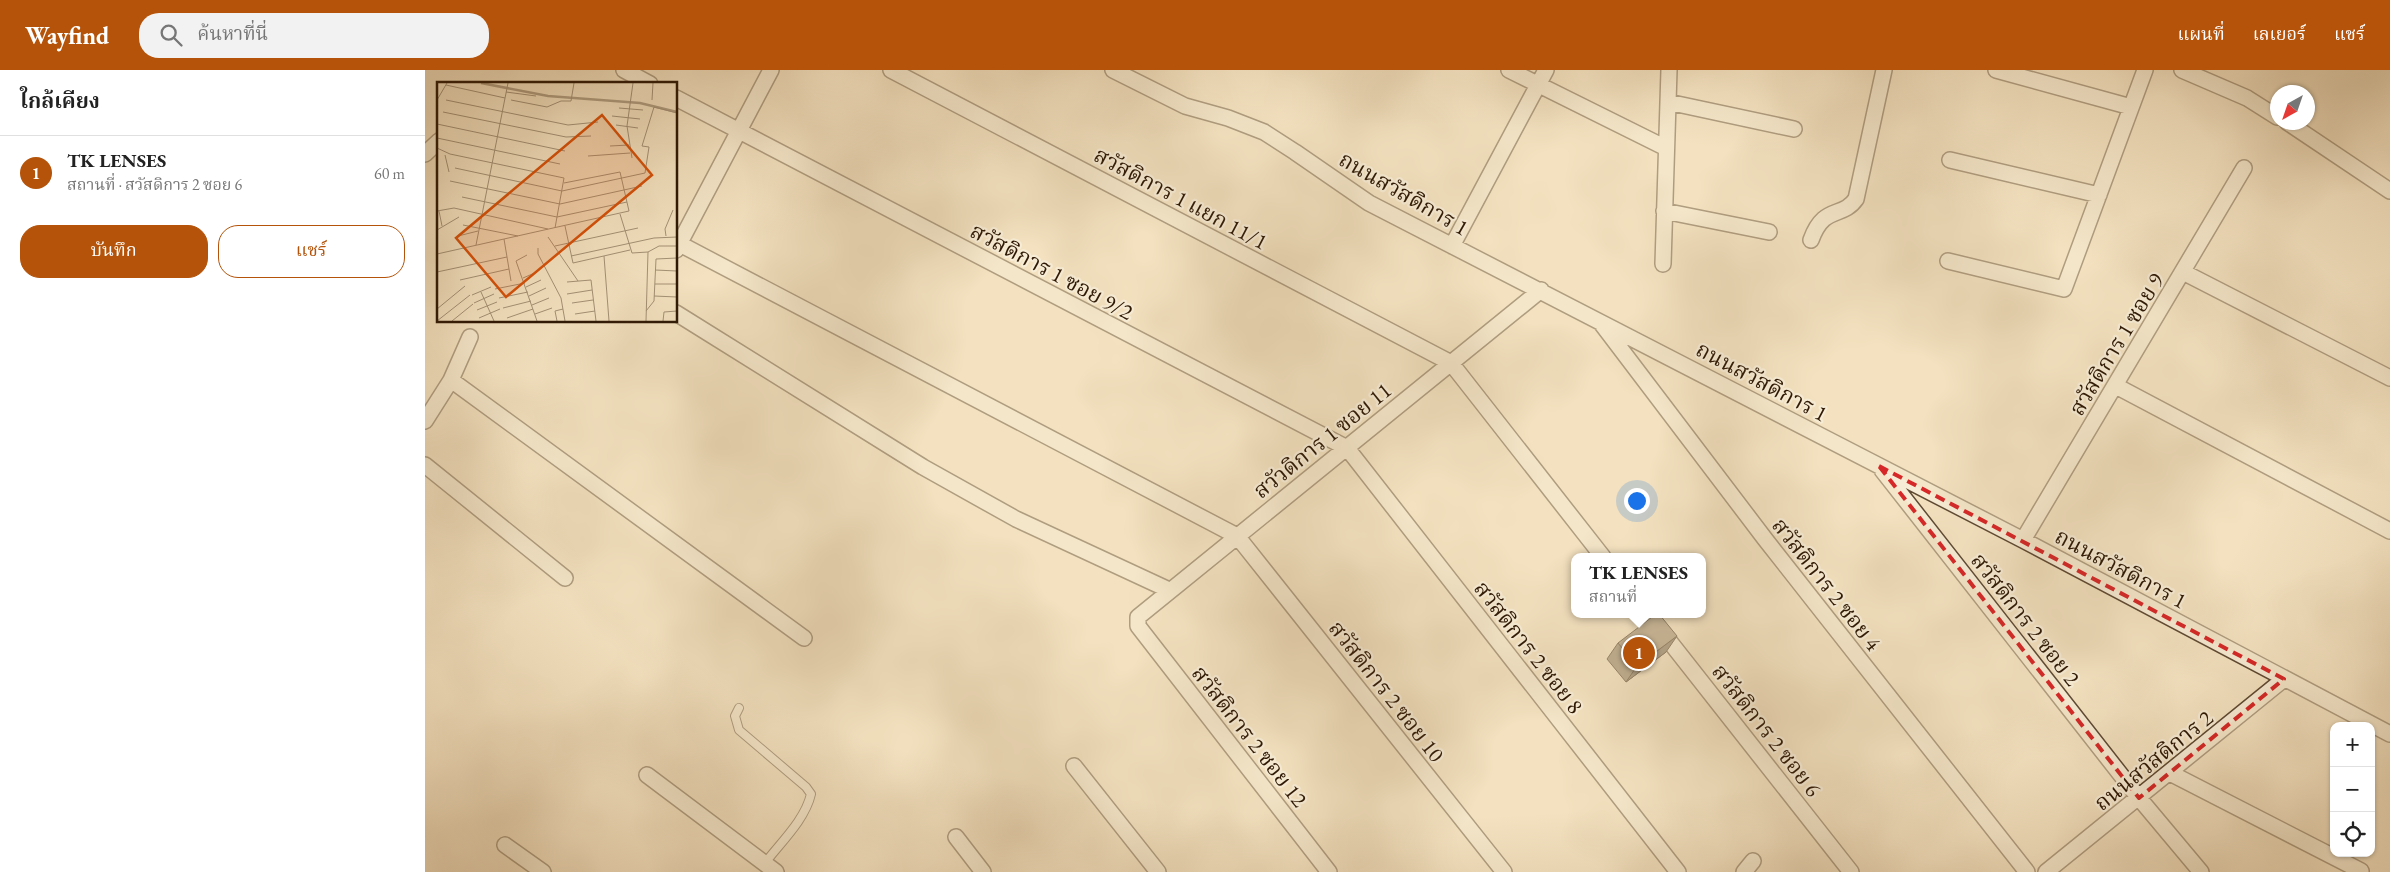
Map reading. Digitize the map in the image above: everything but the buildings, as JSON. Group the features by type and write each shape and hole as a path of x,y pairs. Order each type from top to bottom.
{"street":[{"path":"624,70 646,82"},
{"path":"771,70 677,245 1237,536"},
{"name":"สวัสดิการ 1 แยก 11/1","path":"891,70 1451,363"},
{"name":"ถนนสวัสดิการ 1","path":"1113,70 1185,106 1228,118 1264,132 1369,203 2023,540 2390,734"},
{"path":"1509,70 1666,148"},
{"path":"1452,246 1547,70"},
{"path":"1663,264 1669,70"},
{"path":"1811,240 1819,223 1835,211 1848,207 1856,199 1884,70"},
{"path":"1996,70 2131,107"},
{"path":"1948,261 2065,289 2145,70"},
{"path":"2182,70 2247,98 2270,113"},
{"name":"สวัสดิการ 1 ซอย 9/2","path":"677,99 1347,448"},
{"path":"1668,102 1794,129"},
{"path":"2299,130 2390,191"},
{"path":"425,154 437,143"},
{"path":"1950,160 2099,195"},
{"name":"สวัสดิการ 1 ซอย 9","path":"2023,540 2244,168"},
{"path":"1664,211 1769,232"},
{"path":"2183,272 2390,378"},
{"name":"สวัวดิการ 1 ซอย 11","path":"1138,626 1138,617 1143,610 1347,448 1541,290"},
{"path":"677,314 923,467 1016,519 1169,590"},
{"name":"สวัสดิการ 2 ซอย 4","path":"1598,320 1765,539 2027,872"},
{"path":"425,420 451,380 470,336"},
{"path":"1451,363 1600,553"},
{"path":"451,380 804,638"},
{"path":"2116,386 2390,531"},
{"name":"สวัสดิการ 2 ซอย 8","path":"1347,448 1678,872"},
{"path":"425,465 565,578"},
{"name":"สวัสดิการ 2 ซอย 2","path":"1879,466 2139,798 2201,872"},
{"name":"สวัสดิการ 2 ซอย 10","path":"1237,536 1504,872"},
{"name":"สวัสดิการ 2 ซอย 6","path":"1651,618 1851,872"},
{"name":"สวัสดิการ 2 ซอย 12","path":"1138,626 1329,872"},
{"name":"ถนนสวัสดิการ 2","path":"2047,872 2284,679"},
{"path":"1074,766 1158,872"},
{"path":"2170,773 2361,871"},
{"path":"647,775 771,868"},
{"path":"956,838 983,872"},
{"path":"505,845 543,872"}],"lane":[{"path":"739,708 735,716 739,730 806,787 811,794 809,804 771,868"}],"highlighted area":[{"path":"1879,466 2284,679 2139,798"}],"place":[{"name":"TK LENSES","path":"1639,653"}]}
